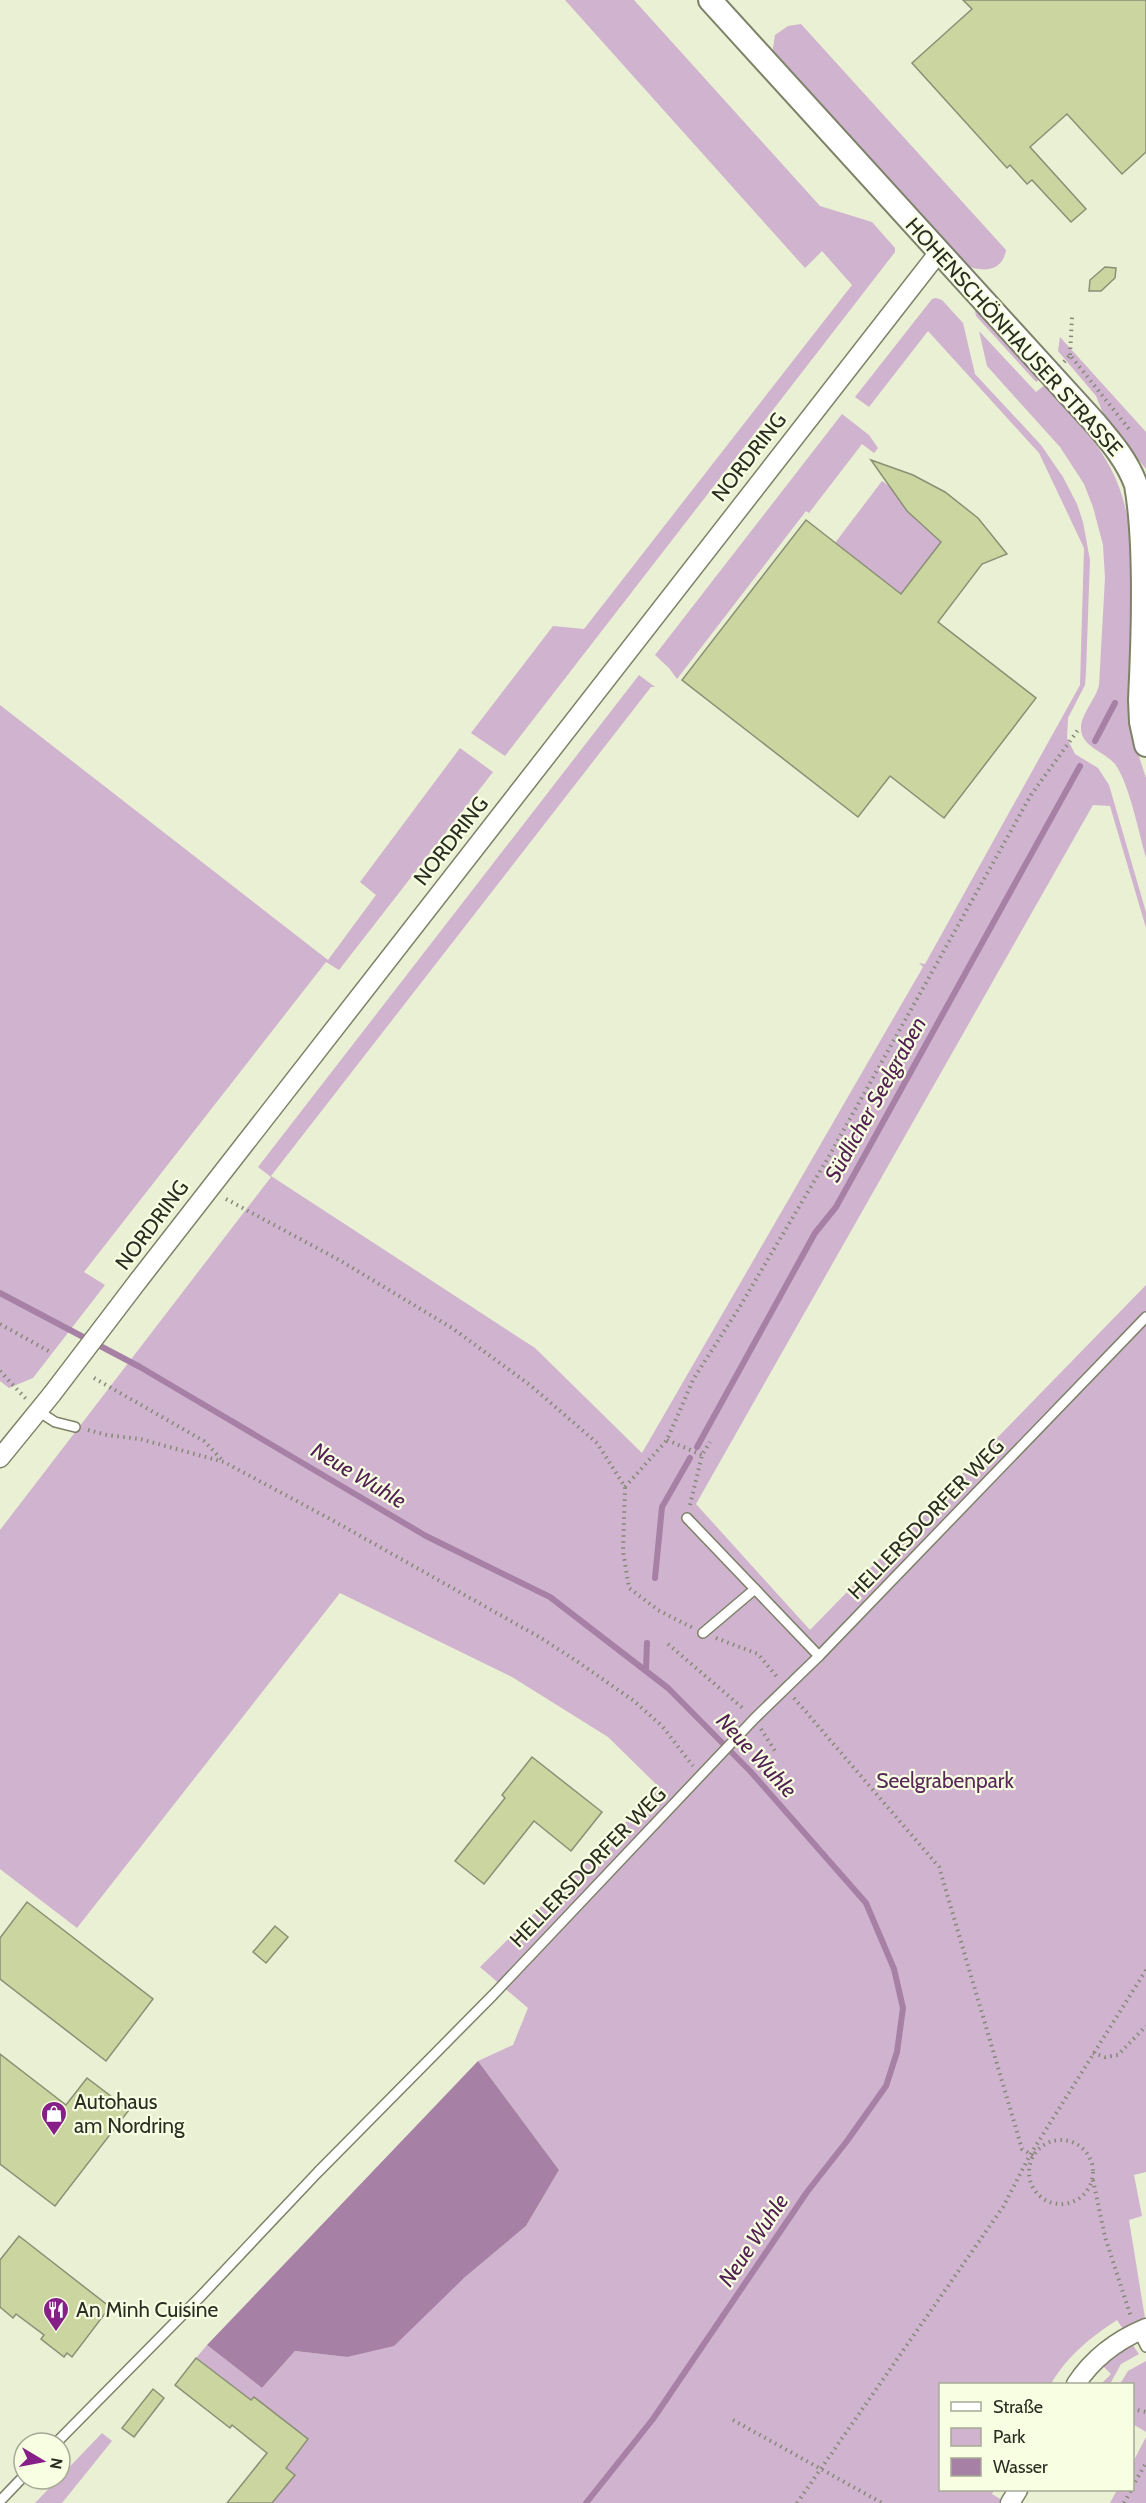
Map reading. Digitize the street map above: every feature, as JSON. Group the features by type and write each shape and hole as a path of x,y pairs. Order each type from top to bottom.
{"street":[{"name":"HOHENSCHÖNHAUSER STRASSE","path":"710,0 1112,443 1126,463 1136,485 1141,504 1146,550 1140,700 1141,722 1146,745"},
{"name":"NORDRING","path":"0,1458 939,252"},
{"path":"1078,2383 1097,2358 1114,2344 1143,2335"}],"lane":[{"name":"HELLERSDORFER WEG","path":"68,2431 200,2297 333,2156 493,1995 755,1718 819,1656 1146,1317"},
{"path":"38,1411 55,1422 75,1427"},
{"path":"687,1518 819,1656"},
{"path":"703,1633 755,1589"},
{"path":"0,2501 12,2488"}],"path":[{"path":"1070,355 1072,317"},
{"path":"1077,364 1130,431"},
{"path":"625,1487 667,1440 694,1378 739,1308 828,1158 1031,795 1078,730"},
{"path":"226,1199 341,1261 452,1328 492,1356 597,1443 625,1487 623,1551 628,1588 658,1610 703,1633 758,1654 939,1867 1022,2149 1032,2156"},
{"path":"0,1324 52,1353"},
{"path":"0,1371 38,1411"},
{"path":"94,1378 204,1441 224,1462"},
{"path":"75,1427 107,1435 140,1438 224,1462 541,1638 634,1701 662,1726 701,1776"},
{"path":"667,1440 702,1455"},
{"path":"687,1518 702,1455 710,1442"},
{"path":"668,1644 755,1718 775,1751"},
{"path":"797,2503 1003,2208 1094,2052 1146,1970"},
{"path":"1094,2052 1105,2057 1118,2055 1146,2026"},
{"path":"1093,2179 1089,2189 1074,2202 1056,2204 1047,2201 1040,2195 1030,2179 1032,2156 1053,2141 1064,2140 1075,2143 1090,2158 1106,2237 1128,2310 1143,2335"},
{"path":"734,2420 882,2503"},
{"path":"1134,2484 1146,2463"}],"green space":[{"path":"565,0 634,0 820,206 872,222 895,248 895,252 505,756 471,733 553,626 584,629 852,285 822,251 805,268"},
{"path":"801,24 1006,250 1004,258 996,267 978,269 964,265 772,54 775,35 788,26"},
{"name":"Seelgrabenpark","path":"932,299 942,300 963,323 975,374 1041,445 1063,477 1077,504 1090,560 1086,672 1085,685 1068,718 1067,738 1075,754 1098,768 1109,785 1146,912 1146,928 1110,806 1093,805 696,1504 810,1630 1146,1285 1146,2172 1134,2175 1142,2216 1129,2220 1145,2318 1123,2329 1117,2320 1107,2326 1072,2356 1052,2383 939,2383 939,2491 994,2491 992,2494 1002,2500 1000,2503 272,2503 294,2475 286,2468 254,2397 251,2400 196,2358 207,2345 262,2388 295,2351 347,2357 464,2278 526,2226 559,2170 478,2061 513,2045 528,2008 480,1967 660,1788 608,1737 512,1677 340,1593 77,1928 0,1869 0,1530 271,1177 258,1167 639,675 655,687 651,687 271,1176 535,1348 642,1453 923,967 919,963 925,964 1080,685 1084,548 1039,453 928,331 869,407 855,397"},
{"path":"974,306 1041,378 1036,382 976,316"},
{"path":"979,331 1036,392 1046,384 1072,414 1110,467 1125,505 1133,563 1136,747 1146,778 1146,858 1120,772 1115,764 1085,740 1081,728 1083,717 1099,685 1105,578 1103,545 1093,507 1084,484 1060,447 987,366"},
{"path":"1060,337 1146,432 1146,469 1105,418 1096,396 1058,351"},
{"path":"842,414 869,435 878,448 874,453 862,444 809,513 806,511 677,679 655,655"},
{"path":"882,481 889,486 917,521 941,542 901,594 835,543"},
{"path":"0,705 328,960 376,895 360,882 460,748 493,772 339,970 326,962 84,1272 105,1285 33,1378 9,1388 0,1381"},
{"path":"1132,2344 1139,2354 1121,2364 1111,2383 1102,2383 1111,2374 1103,2366"},
{"path":"1146,2361 1146,2432 1134,2425 1134,2383 1121,2383 1128,2371"},
{"path":"102,2433 112,2441 72,2491 72,2464"},
{"path":"1146,2437 1146,2503 1110,2503 1116,2491 1134,2491 1134,2460"},
{"path":"46,2491 72,2491 62,2503 35,2503"}],"water":[{"path":"478,2061 559,2170 526,2226 464,2278 394,2346 347,2357 295,2351 262,2388 207,2345"}],"building":[{"path":"963,0 1146,0 1146,152 1122,174 1067,114 1030,147 1086,209 1071,222 1032,180 1027,184 1010,165 1007,168 912,63 972,9"},
{"path":"1105,267 1116,268 1115,278 1101,291 1089,291 1090,280"},
{"path":"871,460 913,475 945,492 978,518 1007,554 982,564 938,622 1036,698 944,818 890,776 858,817 682,680 806,520 901,594 941,542 907,511"},
{"path":"532,1757 602,1812 571,1851 534,1821 484,1884 455,1861 505,1798 502,1795"},
{"path":"27,1902 153,1999 106,2061 0,1979 0,1938"},
{"path":"275,1926 288,1937 266,1963 253,1952"},
{"name":"Autohaus am Nordring","path":"0,2054 66,2105 87,2078 129,2110 55,2206 0,2164"},
{"path":"19,2236 110,2307 72,2357 67,2353 64,2357 41,2339 44,2335 16,2314 13,2318 0,2307 0,2260"},
{"path":"196,2358 251,2400 254,2397 308,2439 286,2468 295,2475 272,2503 227,2503 267,2453 232,2425 230,2428 175,2385"},
{"path":"153,2389 164,2398 134,2437 122,2428"}],"waterway":[{"name":"Südlicher Seelgraben","path":"1095,741 1115,703"},
{"name":"Südlicher Seelgraben","path":"697,1447 815,1233 836,1207 1080,766"},
{"name":"Neue Wuhle","path":"0,1293 140,1367 426,1536 550,1597 668,1688 751,1772 866,1903 894,1969 903,2008 897,2052 886,2086 807,2192 653,2419 586,2503"},
{"name":"Südlicher Seelgraben","path":"655,1578 662,1507 690,1458"},
{"path":"646,1669 647,1643"}],"place":[{"name":"Autohaus am Nordring","path":"54,2137"},
{"name":"An Minh Cuisine","path":"56,2333"}]}
